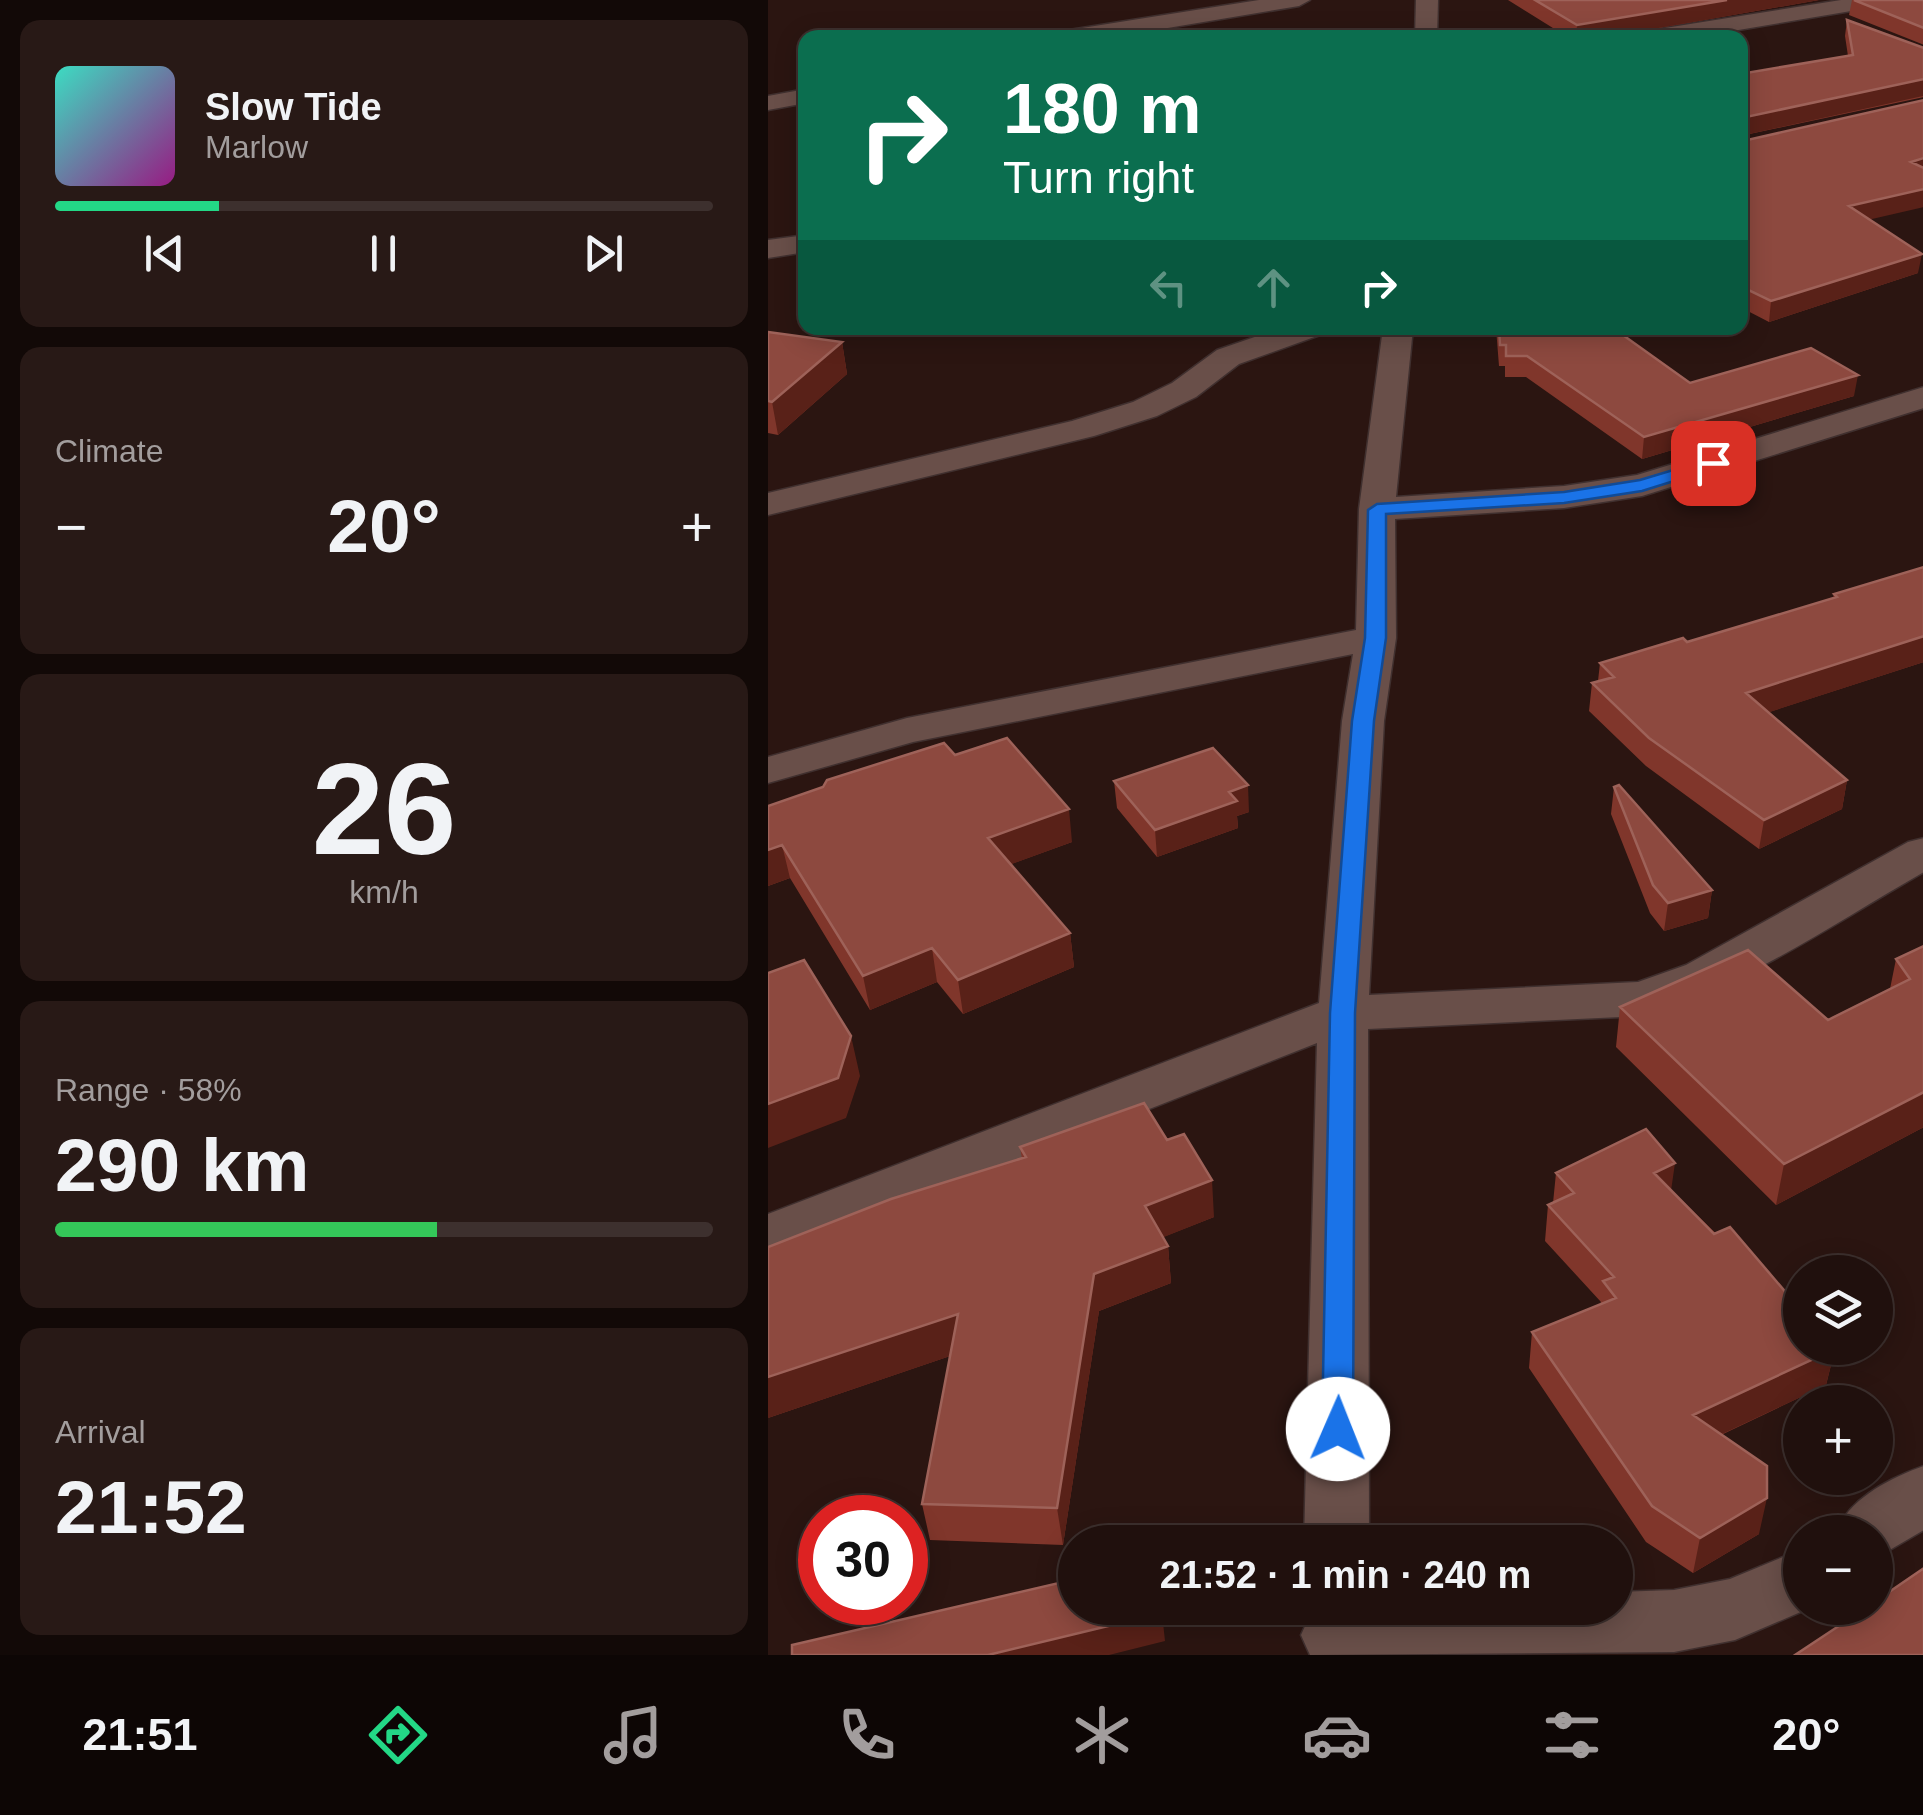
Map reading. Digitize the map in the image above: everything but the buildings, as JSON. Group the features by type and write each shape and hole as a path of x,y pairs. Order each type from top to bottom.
{"street":[{"path":"1111,30 1300,0"},
{"path":"1426,30 1428,0"},
{"path":"1699,30 1882,0"},
{"path":"1813,13 1850,27"},
{"path":"768,104 798,98"},
{"path":"768,250 798,244"},
{"path":"768,504 1082,429 1145,409 1184,390 1228,357 1289,335"},
{"path":"1336,1525 1343,1013 1363,721 1376,638 1377,510 1397,335"},
{"path":"1377,510 1564,498 1642,485 1924,397"},
{"path":"768,770 907,731 1376,638"},
{"path":"768,1237 1343,1013 1642,999 1703,977 1924,852"},
{"path":"1893,1515 1924,1494"},
{"path":"1335,1632 1674,1621 1735,1608 1783,1587"}],"route":[{"path":"1338,1429 1343,1013 1363,721 1376,638 1377,510 1564,498 1642,485 1713,463"}]}
